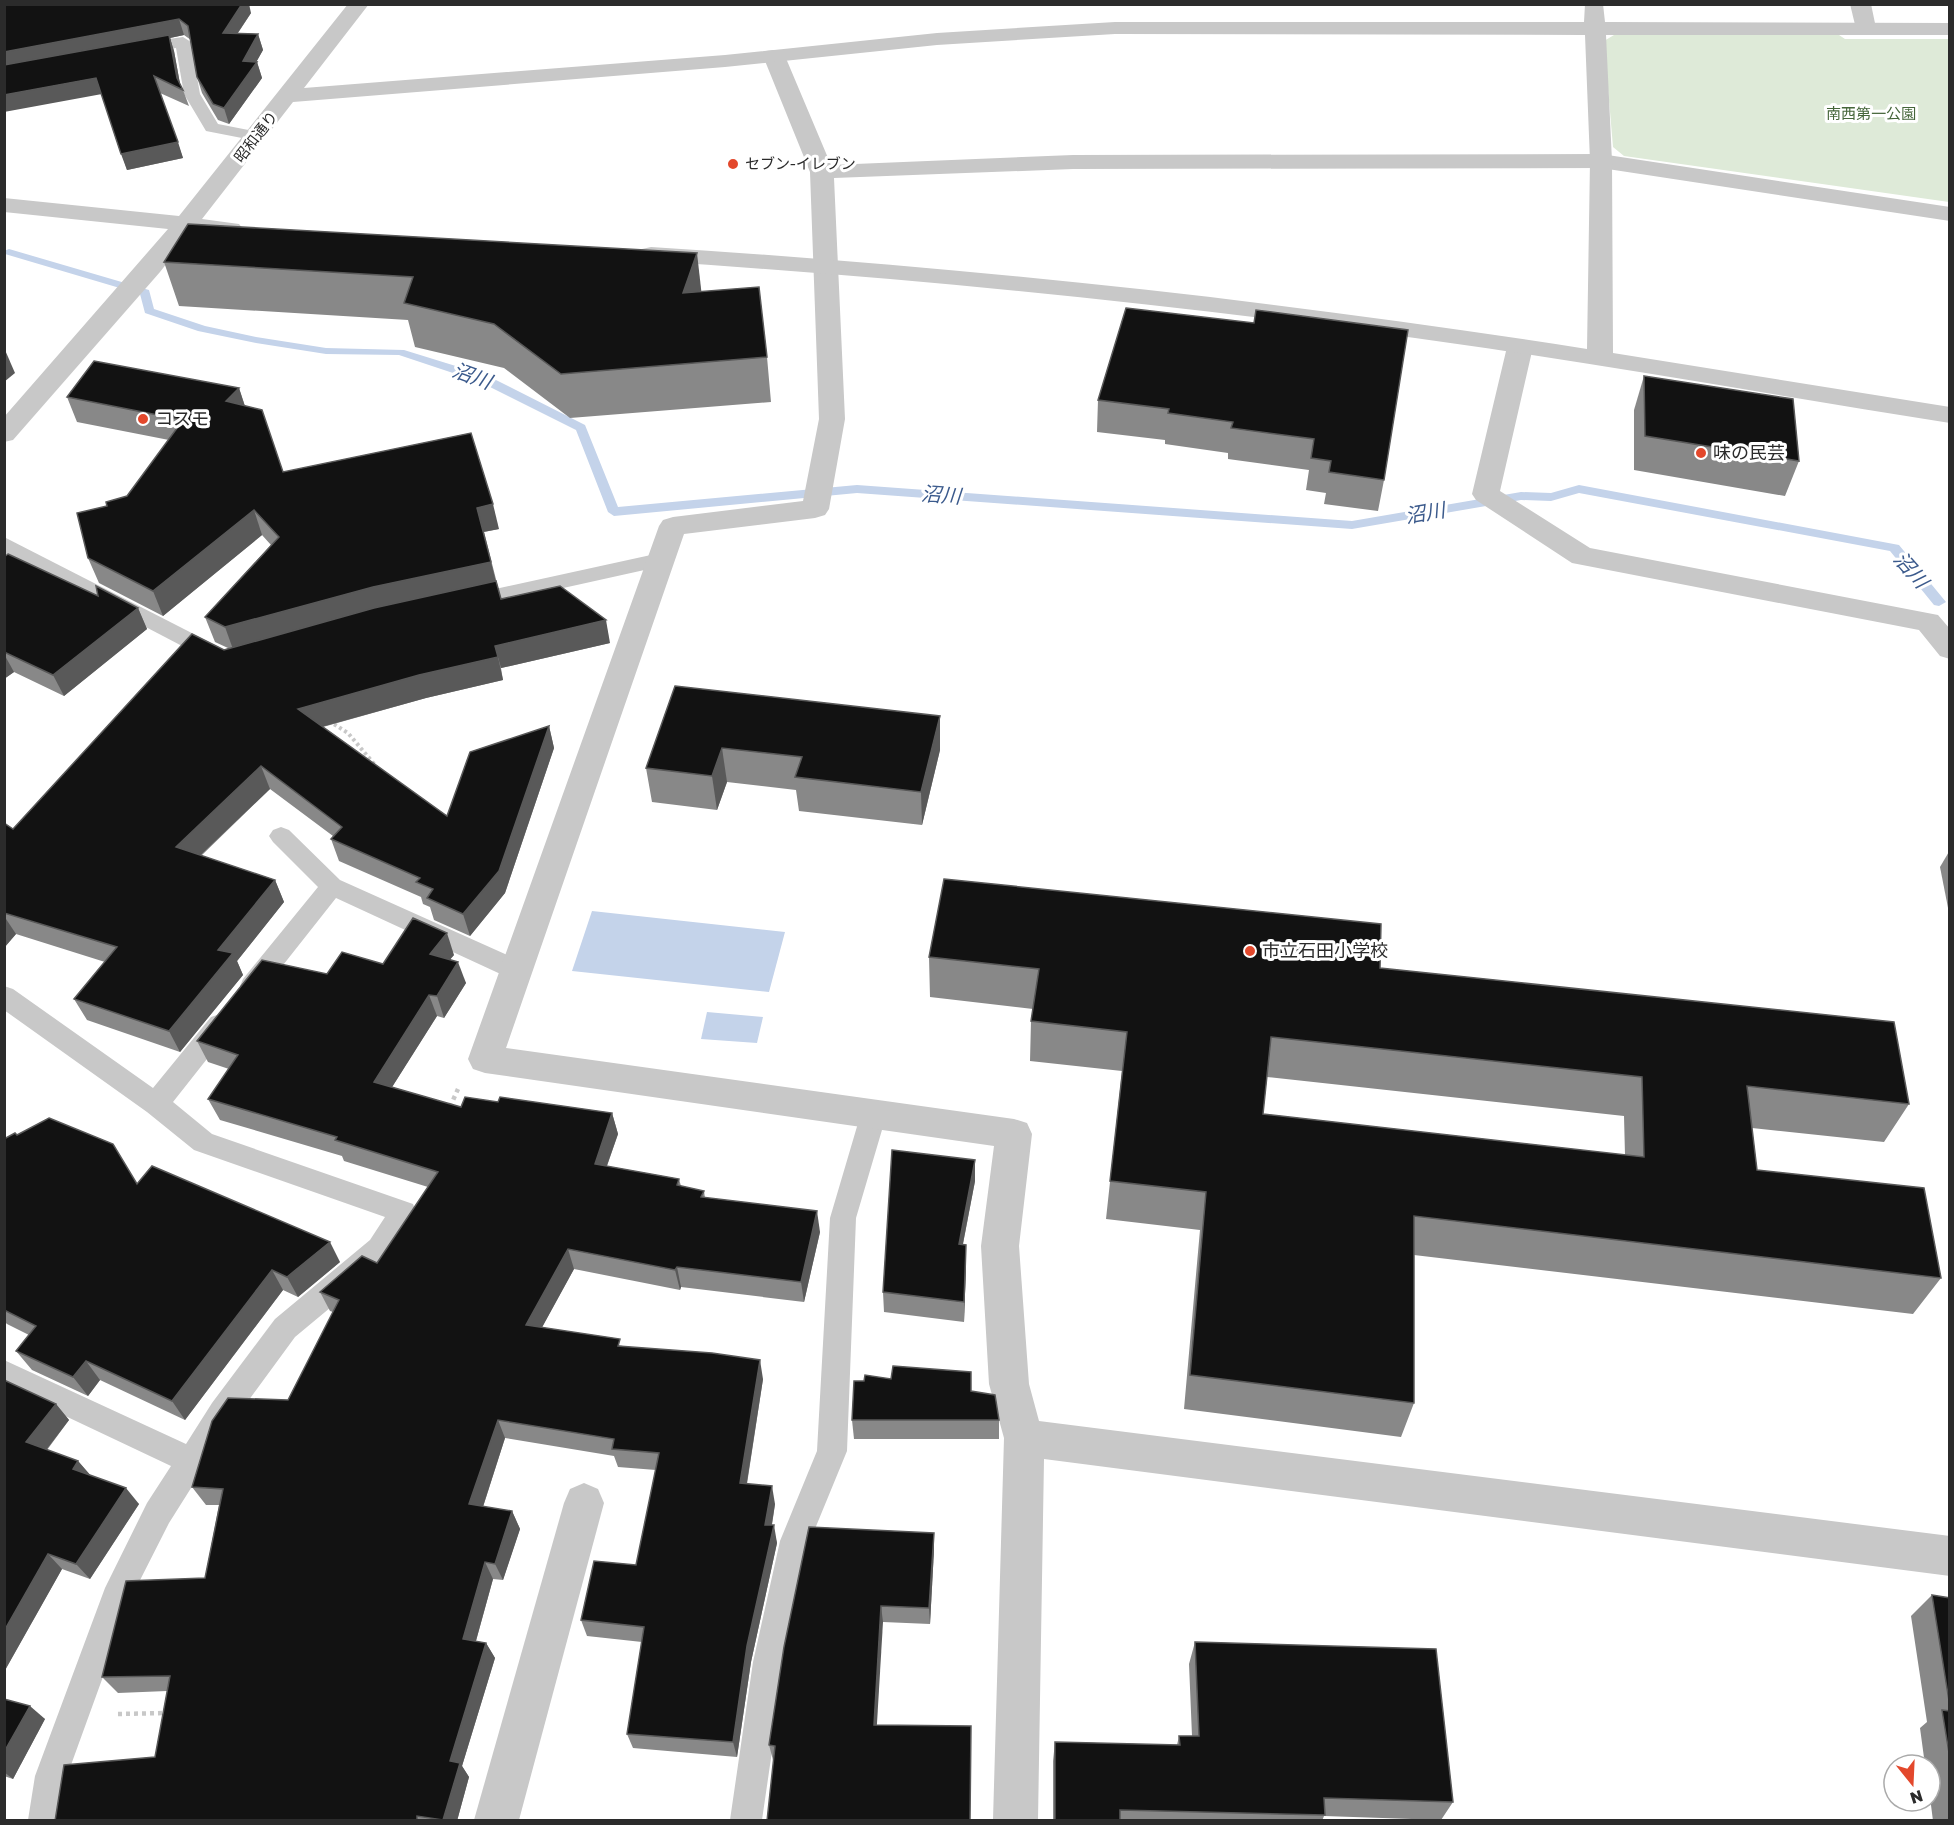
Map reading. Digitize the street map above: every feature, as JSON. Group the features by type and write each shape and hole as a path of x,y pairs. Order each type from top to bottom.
{"street":[{"name":"昭和通り","path":"4,434 101,328 185,226 359,4"},
{"path":"1860,4 1865,28"},
{"path":"288,96 774,56 937,39 1115,28 1595,16 1865,28 1950,29"},
{"path":"1595,16 1601,161 1600,359"},
{"path":"774,56 822,172 832,419 815,509 673,526 485,1059 1014,1134 1000,1246 1009,1384 1024,1438 1015,1821"},
{"path":"822,172 1074,162 1601,161 1950,214"},
{"path":"4,205 185,226 256,230"},
{"path":"625,252 827,264 1034,284 1301,315 1600,359 1950,415"},
{"path":"1520,347 1486,494 1582,556 1928,622 1950,649"},
{"path":"1024,1438 1950,1556"},
{"path":"496,1821 584,1503"}],"lane":[{"path":"121,52 183,42 192,94 212,128 256,136"},
{"path":"4,544 232,662"},
{"path":"450,606 660,560"},
{"path":"281,836 332,886 516,970"},
{"path":"156,1104 332,886"},
{"path":"4,996 156,1104 203,1142 403,1212 380,1249 285,1328 222,1413 158,1513 120,1588 51,1776 44,1821"},
{"path":"746,1821 769,1662 795,1541 832,1451 843,1218 874,1113"},
{"path":"4,1373 191,1461"}],"path":[{"path":"319,715 348,733 377,767"},
{"path":"450,1108 464,1077 485,1059"},
{"path":"73,1715 178,1713"}],"green space":[{"name":"南西第一公園","path":"1619,32 1836,33 1845,39 1949,39 1949,202 1624,156 1613,147 1604,41"}],"water":[{"path":"592,911 785,932 769,992 572,971"},
{"path":"707,1012 763,1017 757,1043 701,1039"}],"building":[{"path":"4,4 242,4 223,33 258,34 243,61 257,62 224,108 213,104 197,77 188,26 179,19 4,52"},
{"path":"169,35 177,78 183,90 154,76 178,142 121,154 96,78 4,95 4,65"},
{"path":"188,224 697,253 683,293 759,287 767,357 561,374 494,324 404,303 413,277 164,262"},
{"path":"1126,308 1254,323 1256,310 1408,330 1384,480 1329,472 1331,461 1311,458 1314,439 1231,428 1233,422 1168,413 1169,409 1098,400"},
{"path":"94,361 239,388 226,401 262,410 283,472 471,433 493,504 477,508 491,562 373,587 225,627 205,617 279,537 254,510 153,591 88,558 77,513 107,506 106,502 127,496 183,420 67,397"},
{"path":"1644,376 1793,399 1799,461 1645,436"},
{"path":"8,554 98,596 96,586 138,608 53,675 4,652 4,557"},
{"path":"496,581 501,599 560,586 606,620 495,646 498,657 419,675 298,709 447,816 470,752 549,726 499,871 463,914 427,898 433,889 416,882 420,878 331,839 342,827 261,766 176,847 275,880 218,950 233,953 169,1031 74,999 117,947 4,913 4,823 13,829 192,634 224,650 374,608"},
{"path":"675,686 940,716 921,792 795,777 802,757 722,748 712,776 646,768"},
{"path":"944,879 1381,924 1380,968 1894,1022 1909,1104 1747,1086 1757,1170 1924,1188 1941,1278 1414,1216 1414,1403 1190,1375 1206,1192 1110,1181 1127,1032 1031,1021 1039,969 929,957","holes":["1271,1037 1642,1077 1644,1157 1263,1114"]},
{"path":"413,918 447,933 430,954 458,962 437,996 429,995 374,1082 461,1107 465,1097 498,1102 500,1097 612,1113 595,1164 679,1179 677,1185 704,1191 701,1197 817,1211 801,1282 677,1267 675,1270 568,1249 526,1325 620,1339 618,1346 712,1353 760,1360 740,1483 772,1486 765,1525 774,1525 747,1646 733,1742 627,1734 644,1627 581,1620 594,1561 636,1565 659,1453 612,1449 614,1439 498,1420 469,1504 512,1511 495,1564 485,1562 463,1639 486,1643 450,1761 460,1763 443,1820 417,1816 417,1821 55,1821 64,1765 155,1757 170,1676 102,1677 126,1581 205,1578 223,1489 192,1487 212,1421 228,1398 288,1400 339,1300 320,1292 362,1256 377,1263 438,1172 335,1140 337,1137 208,1099 238,1055 197,1041 262,960 327,974 342,952 383,964"},
{"path":"49,1118 113,1144 137,1184 152,1166 330,1242 287,1277 272,1270 172,1401 86,1361 73,1377 16,1351 36,1326 4,1310 4,1139 15,1133 17,1135"},
{"path":"892,1150 975,1160 959,1244 966,1245 964,1302 883,1292"},
{"path":"893,1366 971,1372 971,1391 995,1395 999,1420 852,1420 854,1381 864,1381 865,1375 891,1379"},
{"path":"4,1380 56,1404 26,1442 78,1461 73,1469 126,1488 76,1564 48,1554 4,1631"},
{"path":"809,1527 934,1533 929,1608 881,1606 874,1725 971,1726 970,1821 767,1821 775,1746 769,1745 784,1647"},
{"path":"1932,1595 1950,1598 1950,1707"},
{"path":"1195,1642 1436,1649 1453,1802 1324,1798 1325,1815 1120,1810 1120,1821 1055,1821 1055,1742 1180,1745 1179,1736 1199,1736"},
{"path":"4,1699 30,1706 4,1752"},
{"path":"1942,1710 1950,1711 1950,1759"}],"waterway":[{"name":"沼川","path":"9,252 145,292 149,311 202,329 326,351 400,352 484,379 581,428 614,512 857,489 1352,525 1521,496 1551,497 1579,489 1894,548 1939,602"}],"place":[{"name":"セブン-イレブン","path":"733,164"},
{"name":"コスモ","path":"143,419"},
{"name":"味の民芸","path":"1701,453"},
{"name":"市立石田小学校","path":"1250,951"}]}
